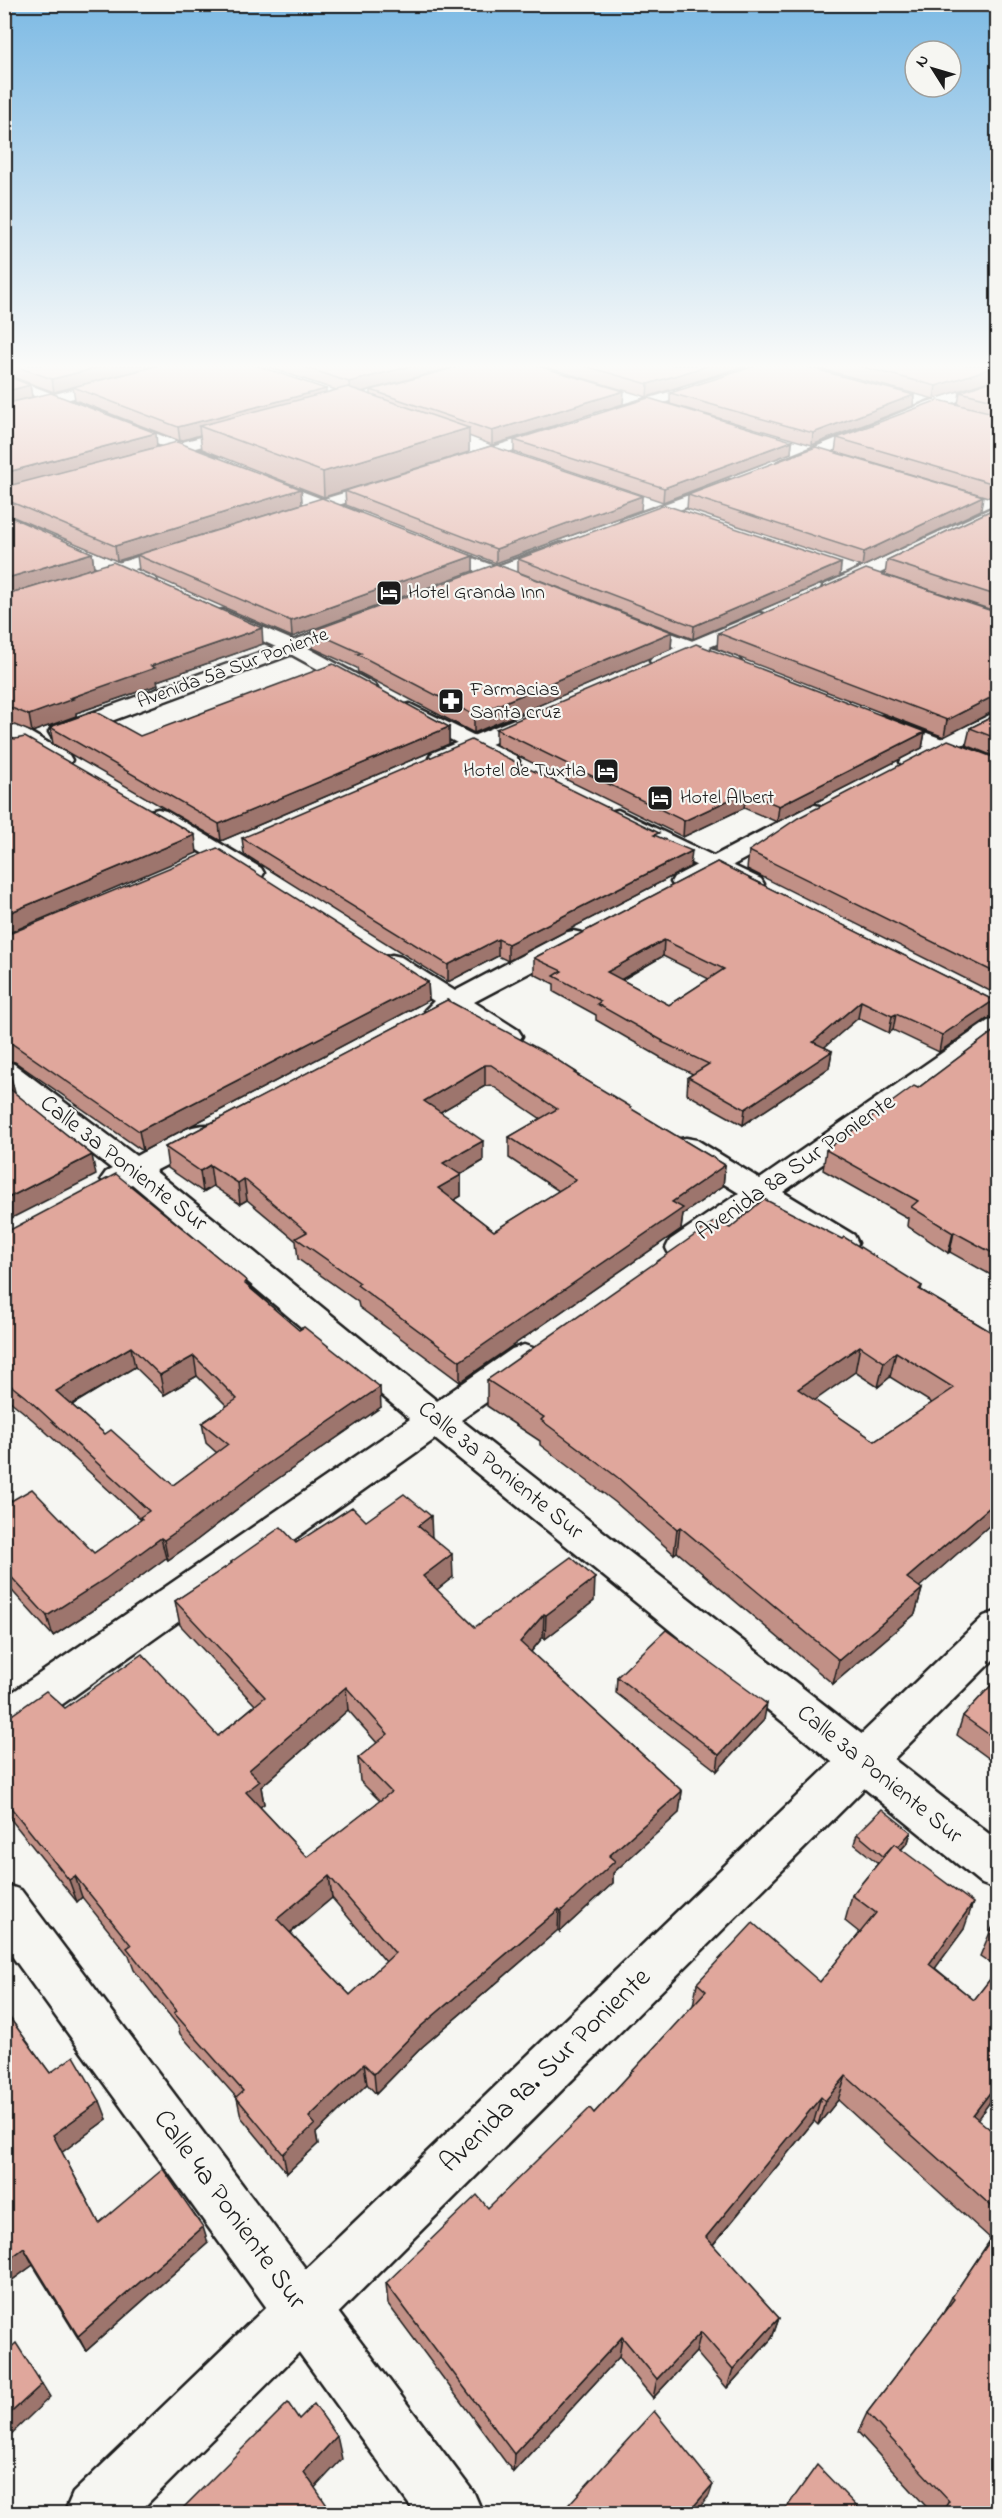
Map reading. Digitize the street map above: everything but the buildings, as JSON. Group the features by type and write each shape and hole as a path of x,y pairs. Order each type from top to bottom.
{"street":[{"path":"266,483 366,522"},
{"path":"277,519 394,483"},
{"path":"612,529 739,483"},
{"path":"975,500 998,508"},
{"path":"645,503 687,517"},
{"path":"811,597 864,575 998,508"},
{"path":"4,518 172,593"},
{"path":"453,588 580,541"},
{"path":"420,543 540,589"},
{"path":"4,604 198,544"},
{"path":"842,567 887,582"},
{"path":"205,608 291,647 525,770"},
{"path":"640,670 778,611"},
{"name":"Avenida 5a Sur Poniente","path":"4,752 378,616"},
{"path":"616,618 747,669"},
{"path":"418,768 556,707"},
{"path":"866,716 998,768"},
{"path":"890,773 998,717"},
{"path":"4,727 81,772"},
{"path":"662,892 838,800"},
{"path":"131,801 270,885"},
{"path":"599,807 767,891"},
{"path":"413,1024 600,926"},
{"path":"367,947 533,1052"},
{"name":"Avenida 8a Sur Poniente","path":"652,1269 998,1027"},
{"name":"Calle 3a Poniente Sur","path":"4,1070 134,1170 436,1420 998,1869"},
{"path":"94,1191 227,1122"},
{"path":"661,1132 869,1259"},
{"path":"4,1722 554,1337"},
{"name":"Avenida 9a. Sur Poniente","path":"94,2514 998,1628"},
{"name":"Calle 4a Poniente Sur","path":"4,1906 453,2514"}],"place":[{"name":"Hotel Granda Inn","path":"389,593"},
{"name":"Farmacias Santa cruz","path":"451,701"},
{"name":"Hotel de Tuxtla","path":"606,771"},
{"name":"Hotel Albert","path":"660,798"}]}
